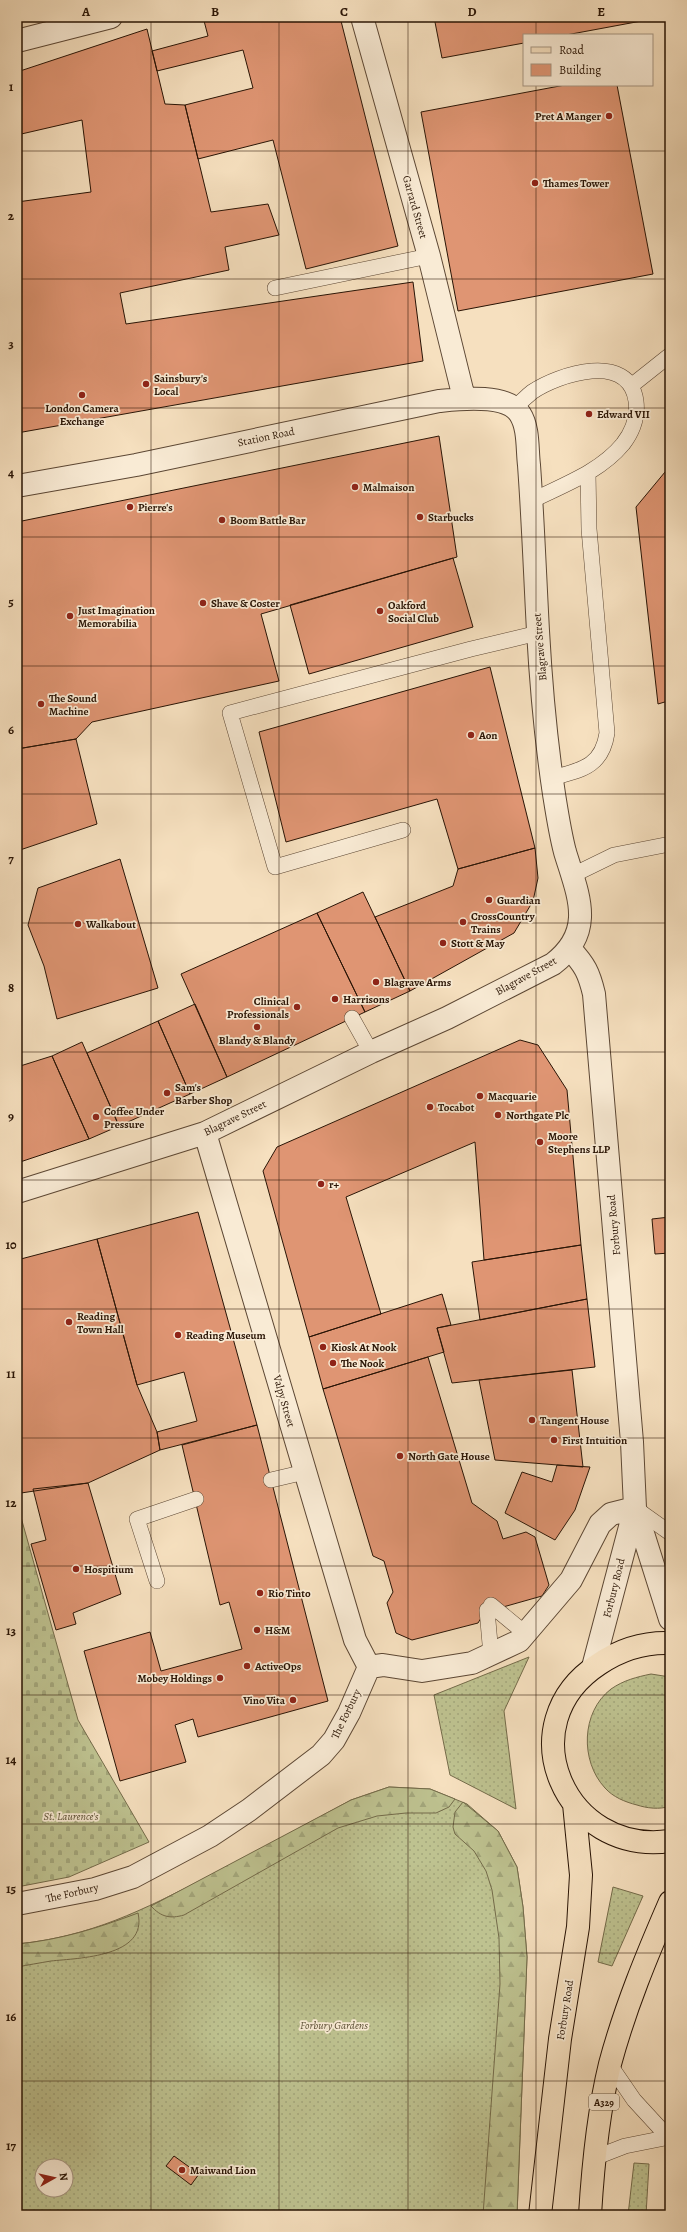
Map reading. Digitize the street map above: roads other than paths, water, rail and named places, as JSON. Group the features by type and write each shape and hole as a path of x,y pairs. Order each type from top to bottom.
{"main road":[{"path":"670,1643 646,1644 626,1648 594,1667 585,1674 565,1698 552,1734 555,1770 574,1804 587,1818 611,1833 641,1842 670,1841"},
{"name":"Forbury Road","path":"540,2215 560,2039 578,1927 581,1875 574,1804"},
{"name":"A329","path":"590,2215 594,2158 610,2065 643,1963 670,1902"}],"street":[{"path":"17,42 111,17"},
{"name":"Garrard Street","path":"362,17 429,256 464,398"},
{"name":"Station Road","path":"17,486 136,465 439,401 464,398 500,402 514,408"},
{"name":"Blagrave Street","path":"17,1192 205,1133 371,1052 447,1018 552,964 570,949 575,938 580,911 573,875 559,830 552,778 538,634 531,501 525,429 520,414 514,408"},
{"name":"Forbury Road","path":"570,949 583,963 589,975 594,994 632,1435 635,1508 670,1619"},
{"name":"Valpy Street","path":"205,1133 355,1640 369,1667"},
{"path":"369,1667 382,1665 422,1671 472,1664 519,1641 571,1580 600,1524 610,1514 635,1508"},
{"name":"Forbury Road","path":"594,1667 635,1508"},
{"name":"The Forbury","path":"17,1904 95,1889 133,1877 210,1836 249,1810 321,1754 334,1740 369,1667"}],"lane":[{"path":"275,288 429,256"},
{"path":"631,386 670,355"},
{"path":"514,408 532,392 552,382 594,370 615,373 631,386 637,409 631,432 608,458 588,473 531,501"},
{"path":"552,778 577,771 595,761 605,746 607,733 589,529 588,473"},
{"path":"403,830 275,868 230,713 471,649 538,634"},
{"path":"573,875 614,855 670,844"},
{"path":"352,1018 371,1052"},
{"path":"271,1480 305,1472"},
{"path":"157,1581 138,1519 196,1499"},
{"path":"635,1508 670,1533"},
{"path":"491,1655 489,1607 526,1634"},
{"path":"610,2065 634,2100 669,2137"},
{"path":"594,2158 625,2146 669,2137"}],"place":[{"name":"Pret A Manger","path":"609,116"},
{"name":"Thames Tower","path":"535,183"},
{"name":"Sainsbury's Local","path":"146,384"},
{"name":"London Camera Exchange","path":"82,395"},
{"name":"Edward VII","path":"589,414"},
{"name":"Malmaison","path":"355,487"},
{"name":"Pierre's","path":"130,507"},
{"name":"Starbucks","path":"420,517"},
{"name":"Boom Battle Bar","path":"222,520"},
{"name":"Shave & Coster","path":"203,603"},
{"name":"Oakford Social Club","path":"380,611"},
{"name":"Just Imagination Memorabilia","path":"70,616"},
{"name":"The Sound Machine","path":"41,704"},
{"name":"Aon","path":"471,735"},
{"name":"Guardian","path":"489,900"},
{"name":"CrossCountry Trains","path":"463,922"},
{"name":"Walkabout","path":"78,924"},
{"name":"Stott & May","path":"443,943"},
{"name":"Blagrave Arms","path":"376,982"},
{"name":"Harrisons","path":"335,999"},
{"name":"Clinical Professionals","path":"297,1007"},
{"name":"Blandy & Blandy","path":"257,1027"},
{"name":"Sam's Barber Shop","path":"167,1093"},
{"name":"Macquarie","path":"480,1096"},
{"name":"Tocabot","path":"430,1107"},
{"name":"Northgate Plc","path":"498,1115"},
{"name":"Coffee Under Pressure","path":"96,1117"},
{"name":"Moore Stephens LLP","path":"540,1142"},
{"name":"r+","path":"321,1184"},
{"name":"Reading Town Hall","path":"69,1322"},
{"name":"Reading Museum","path":"178,1335"},
{"name":"Kiosk At Nook","path":"323,1347"},
{"name":"The Nook","path":"333,1363"},
{"name":"Tangent House","path":"532,1420"},
{"name":"First Intuition","path":"554,1440"},
{"name":"North Gate House","path":"400,1456"},
{"name":"Hospitium","path":"76,1569"},
{"name":"Rio Tinto","path":"260,1593"},
{"name":"H&M","path":"257,1630"},
{"name":"ActiveOps","path":"247,1666"},
{"name":"Mobey Holdings","path":"220,1678"},
{"name":"Vino Vita","path":"293,1700"},
{"name":"Maiwand Lion","path":"182,2170"}],"park label":[{"name":"St. Laurence's","path":"71,1816"},
{"name":"Forbury Gardens","path":"334,2025"}]}
